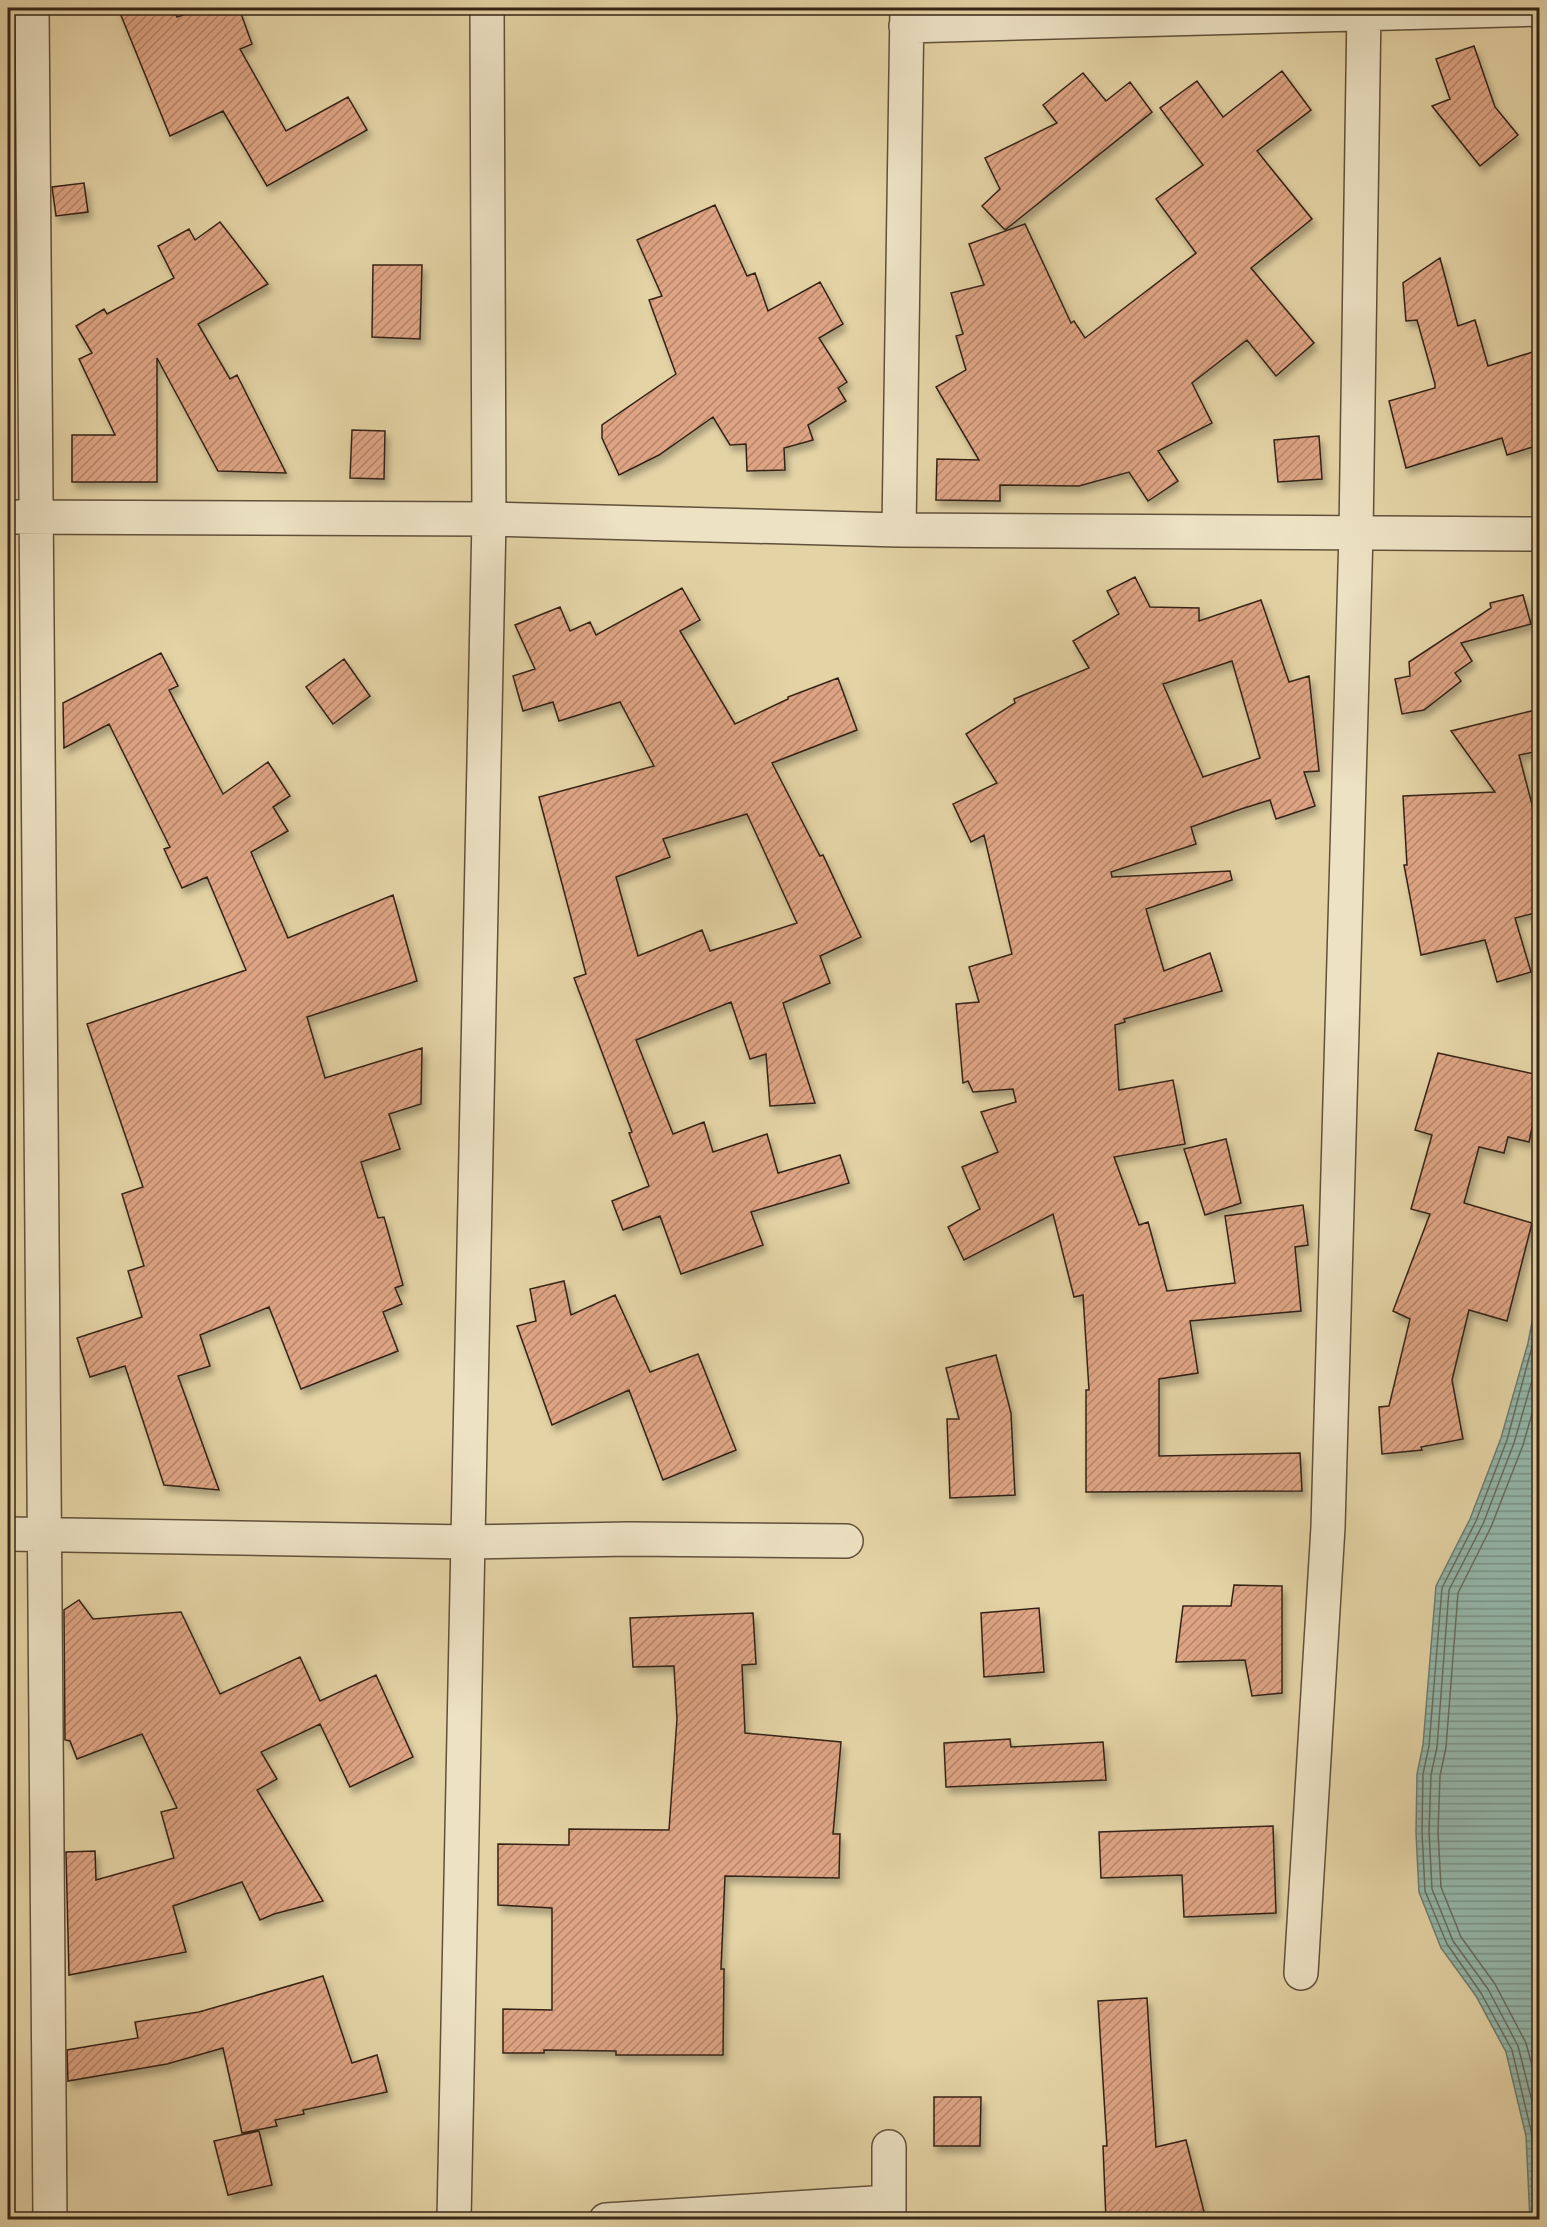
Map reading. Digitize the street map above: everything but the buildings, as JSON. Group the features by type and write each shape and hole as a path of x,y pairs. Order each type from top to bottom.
{"street":[{"path":"32,8 22,517 44,1534 50,2220"},
{"path":"454,2220 489,519 487,8"},
{"path":"899,530 907,17 1539,9"},
{"path":"1301,1973 1328,1527 1356,533 1364,11"},
{"path":"22,517 489,519 899,530 1539,534"},
{"path":"8,1534 467,1542 629,1539 846,1541"},
{"path":"606,2220 889,2211 889,2147"}],"water":[{"path":"1539,1286 1540,2219 1530,2220 1526,2136 1506,2052 1476,1996 1441,1948 1419,1892 1416,1833 1417,1774 1423,1745 1436,1586 1470,1519 1501,1438 1528,1343"}]}
